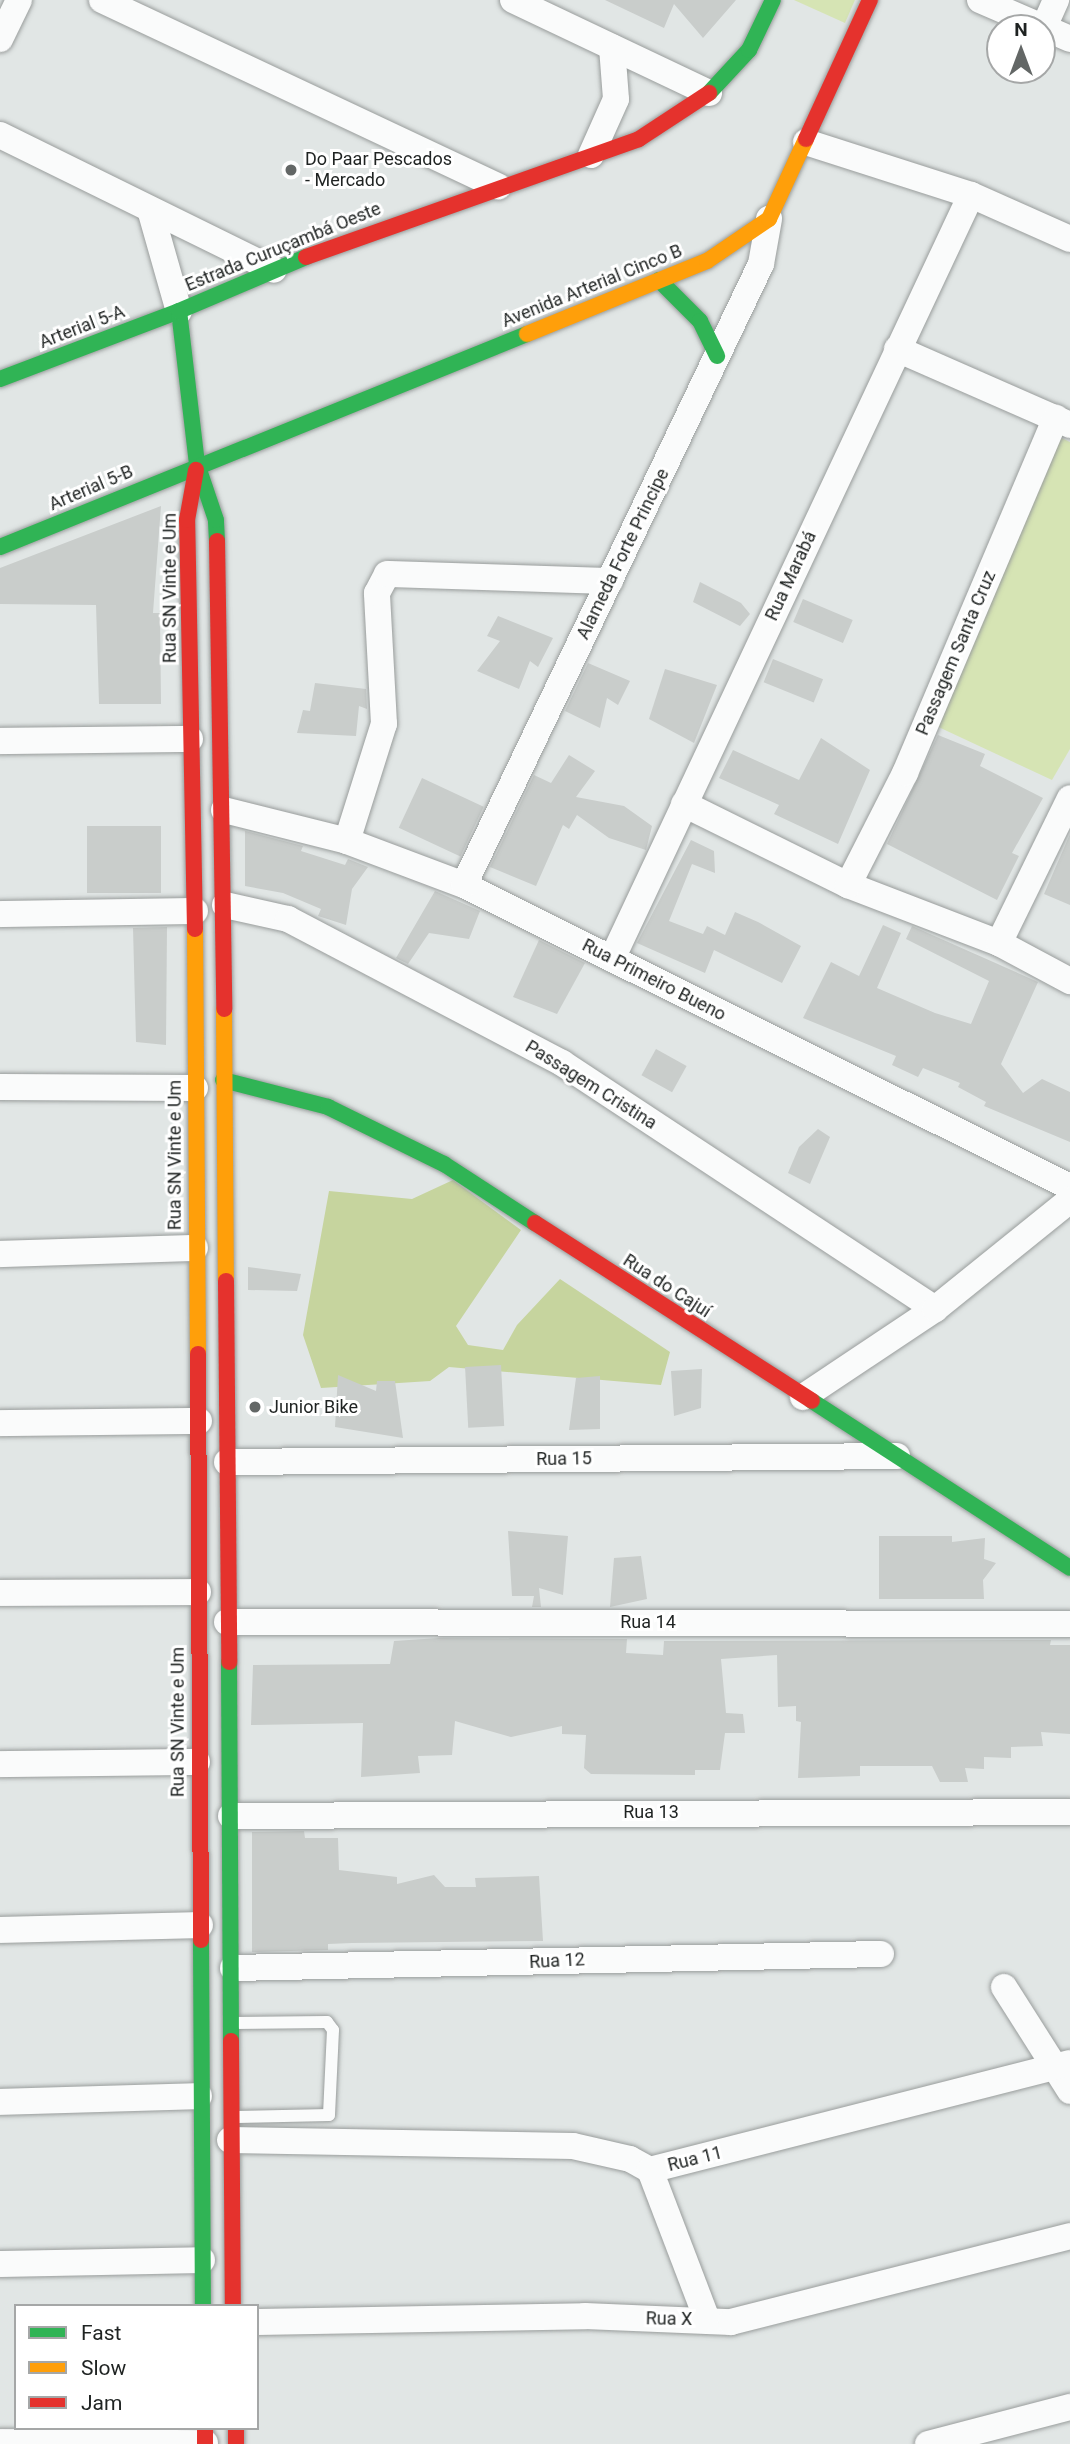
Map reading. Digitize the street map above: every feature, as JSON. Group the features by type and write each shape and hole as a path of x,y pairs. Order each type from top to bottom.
{"main road":[{"name":"Estrada Curuçambá Oeste","path":"197,464 179,311 274,270 498,186 639,139 709,93 749,50 773,0"},
{"path":"769,219 870,0"},
{"name":"Avenida Arterial Cinco B","path":"197,464 707,261 769,219"},
{"path":"659,280 700,321 717,356"},
{"name":"Arterial 5-A","path":"0,379 179,311"},
{"path":"197,464 216,520 224,810 223,1080 227,1622 233,1968 233,2304"},
{"name":"Arterial 5-B","path":"0,547 197,464"},
{"name":"Rua SN Vinte e Um","path":"197,464 187,520 195,911 195,1248 199,1421 197,1762 203,2304"},
{"path":"194,849 224,849"},
{"name":"Rua do Cajuí","path":"223,1080 328,1107 444,1164 803,1397 902,1456 1070,1568"},
{"path":"198,1522 228,1521"},
{"path":"198,1844 231,1843"}],"street":[{"path":"0,39 19,0"},
{"path":"102,0 498,186"},
{"path":"513,0 709,93"},
{"path":"979,0 1013,14"},
{"path":"591,155 616,99 612,47"},
{"path":"0,135 151,213 274,270"},
{"path":"806,142 971,195 1070,239"},
{"name":"Rua Marabá","path":"612,959 971,195"},
{"path":"151,213 179,311"},
{"name":"Alameda Forte Principe","path":"464,885 761,264 769,219"},
{"path":"897,349 1063,421"},
{"name":"Passagem Santa Cruz","path":"848,885 905,773 1063,421"},
{"path":"347,841 384,724 377,593 387,574 610,582"},
{"path":"0,741 190,739"},
{"path":"999,943 1070,798"},
{"path":"684,804 848,885 999,943 1070,981"},
{"name":"Rua Primeiro Bueno","path":"224,810 347,841 464,885 1070,1187"},
{"name":"Passagem Cristina","path":"225,905 288,919 562,1063 935,1308"},
{"path":"0,914 195,911"},
{"path":"0,1087 195,1088"},
{"path":"803,1397 935,1308 1070,1200"},
{"path":"0,1254 195,1248"},
{"path":"0,1423 199,1421"},
{"name":"Rua 15","path":"226,1462 902,1456"},
{"path":"0,1593 198,1592"},
{"name":"Rua 14","path":"227,1622 1070,1624"},
{"path":"0,1764 197,1762"},
{"name":"Rua 13","path":"231,1816 1070,1812"},
{"path":"0,1930 200,1925"},
{"name":"Rua 12","path":"233,1968 881,1954"},
{"path":"1004,1987 1062,2065 1070,2091"},
{"name":"Rua 11","path":"231,2129 573,2146 630,2159 650,2170 1062,2065"},
{"path":"0,2102 199,2096"},
{"path":"650,2170 707,2319"},
{"name":"Rua X","path":"259,2322 584,2316 707,2319 759,2317 1070,2236"},
{"path":"0,2264 202,2260"},
{"path":"928,2444 1070,2407"},
{"path":"0,2442 205,2438"}],"lane":[{"path":"231,2129 329,2115 333,2030 327,2022 233,2023"}],"green space":[{"path":"794,0 855,0 845,23"},
{"path":"1057,436 1070,442 1070,749 1052,780 932,724"},
{"path":"453,1180 521,1230 456,1326 468,1345 503,1350 517,1325 560,1279 670,1352 661,1385 449,1367 430,1381 321,1388 303,1335 329,1191 412,1199"}],"building":[{"path":"605,0 736,0 703,38 674,4 664,28"},
{"path":"161,506 153,613 160,613 161,704 99,704 96,605 0,604 0,568"},
{"path":"700,582 741,603 750,614 740,626 693,602"},
{"path":"803,599 853,620 843,643 793,622"},
{"path":"498,616 553,638 538,667 530,661 519,689 477,671 500,641 487,636"},
{"path":"773,659 823,679 814,702 764,682"},
{"path":"588,663 630,681 618,705 607,698 600,728 565,711"},
{"path":"665,669 717,685 694,743 649,719"},
{"path":"315,683 366,689 367,709 359,706 356,736 297,733 303,710 310,711"},
{"path":"938,735 985,754 980,766 1043,798 1012,853 1019,856 997,900 887,844"},
{"path":"821,738 870,770 838,844 774,814 779,805 719,778 733,750 799,780"},
{"path":"569,755 595,771 576,797 624,806 652,826 646,850 609,838 577,815 569,829 563,825 536,886 490,867 534,775 551,783"},
{"path":"422,778 484,807 460,857 399,828"},
{"path":"87,826 161,826 161,893 87,893"},
{"path":"245,831 303,846 301,851 345,865 348,859 368,867 352,889 346,925 318,916 321,909 283,893 245,886"},
{"path":"1070,834 1070,905 1044,894"},
{"path":"691,840 714,851 715,873 692,864 669,921 703,934 707,926 725,935 735,912 758,922 801,946 782,983 714,950 705,973 637,943"},
{"path":"435,891 480,911 469,939 429,933 408,964 396,958"},
{"path":"883,925 901,933 877,988 935,1013 971,1024 989,981 906,939 912,926 1038,982 1001,1064 1023,1093 1042,1079 1070,1092 1070,1142 984,1106 986,1102 958,1087 960,1083 923,1068 918,1077 892,1065 896,1056 803,1018 831,962 859,976"},
{"path":"167,927 166,1045 136,1042 133,928"},
{"path":"539,940 585,963 557,1014 513,997"},
{"path":"656,1049 687,1066 672,1092 641,1075"},
{"path":"818,1129 830,1137 810,1184 788,1173 799,1147"},
{"path":"248,1267 301,1274 297,1291 248,1290"},
{"path":"501,1365 504,1426 468,1428 465,1367"},
{"path":"702,1369 701,1408 674,1416 671,1371"},
{"path":"338,1375 376,1391 377,1381 395,1381 403,1438 335,1427"},
{"path":"600,1376 600,1429 569,1430 576,1378"},
{"path":"508,1531 568,1536 563,1595 539,1588 541,1607 532,1607 534,1596 512,1596"},
{"path":"879,1536 952,1536 952,1542 985,1538 984,1559 996,1563 983,1580 984,1599 879,1599"},
{"path":"641,1556 647,1599 610,1607 614,1558"},
{"path":"439,1638 627,1639 626,1653 663,1655 664,1641 1051,1640 1050,1645 1070,1645 1070,1734 1041,1732 1043,1746 1011,1747 1011,1758 984,1757 984,1769 965,1768 968,1782 940,1782 932,1766 860,1766 860,1776 798,1778 801,1722 796,1721 796,1706 778,1707 777,1655 721,1659 726,1713 743,1714 745,1733 725,1733 720,1770 695,1770 695,1775 591,1774 584,1768 586,1735 562,1734 562,1726 511,1737 455,1721 452,1755 418,1756 420,1773 361,1777 363,1723 251,1725 253,1665 390,1664 394,1641"},
{"path":"304,1831 305,1838 338,1838 339,1870 397,1877 397,1884 434,1875 445,1887 476,1887 475,1878 539,1876 543,1941 352,1943 328,1944 328,1950 252,1952 252,1832"}],"traffic: fast":[{"path":"709,93 749,50 773,0"},
{"path":"217,541 216,520 197,464 179,311 306,257"},
{"path":"659,280 700,321 717,356"},
{"path":"0,379 179,311"},
{"path":"0,547 527,334"},
{"path":"223,1080 328,1107 444,1164 535,1223"},
{"path":"812,1401 1070,1568"},
{"path":"229,1662 231,2041"},
{"path":"201,1940 203,2304"}],"traffic: slow":[{"path":"527,334 707,261 769,219 806,139"},
{"path":"195,929 198,1354"},
{"path":"224,1009 226,1281"}],"traffic: jam":[{"path":"806,139 870,0"},
{"path":"306,257 639,139 709,93"},
{"path":"195,929 187,520 196,470"},
{"path":"217,541 224,1009"},
{"path":"535,1223 812,1401"},
{"path":"226,1281 229,1662"},
{"path":"198,1354 201,1940"},
{"path":"231,2041 233,2304"},
{"path":"205,2430 205,2444"},
{"path":"236,2430 236,2444"}],"place":[{"name":"Do Paar Pescados - Mercado","path":"291,170"},
{"name":"Junior Bike","path":"255,1407"}]}
